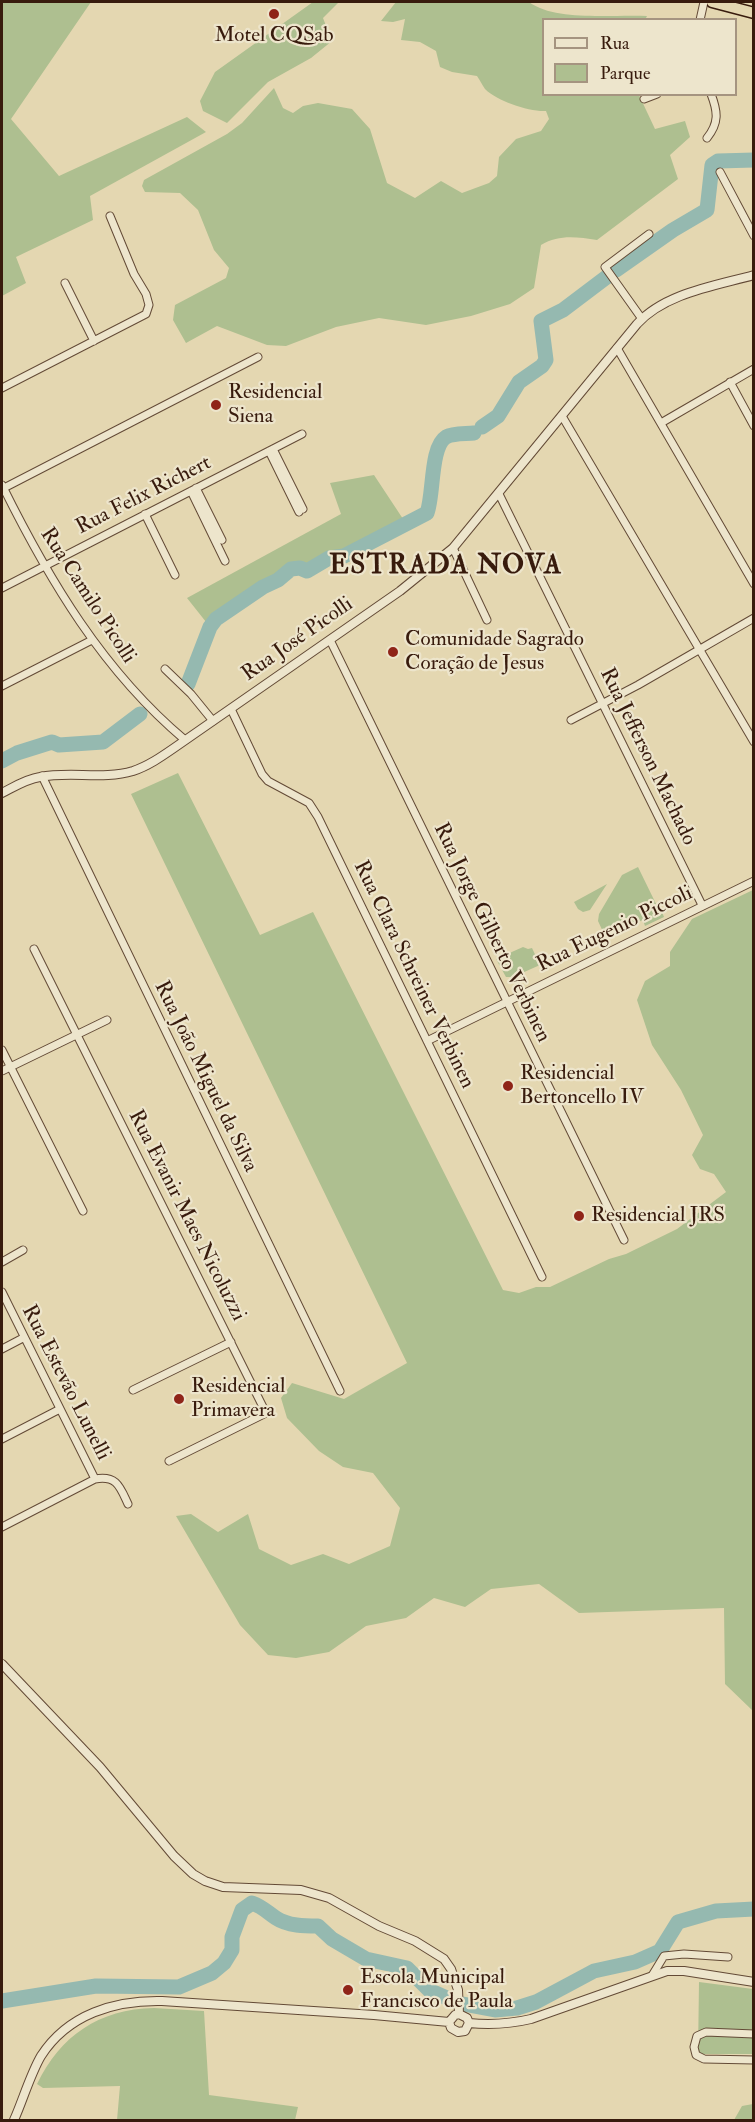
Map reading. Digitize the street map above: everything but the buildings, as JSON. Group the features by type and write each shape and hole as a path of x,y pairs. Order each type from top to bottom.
{"highway":[{"path":"712,2 753,13"}],"street":[{"path":"700,18 704,2"},
{"path":"644,99 652,96"},
{"path":"706,138 717,120 712,96"},
{"path":"720,172 753,236"},
{"path":"2,388 146,314 149,305 146,294 134,274 110,216"},
{"path":"642,319 605,267 649,234"},
{"name":"Rua José Picolli","path":"2,793 23,782 42,776 127,772 153,762 231,709 408,585 453,548 642,319 662,304 682,296 753,275"},
{"path":"65,283 94,341"},
{"path":"617,348 753,584"},
{"path":"2,487 258,357"},
{"path":"661,423 753,369"},
{"path":"730,382 753,426"},
{"path":"562,416 753,742"},
{"name":"Rua Felix Richert","path":"2,588 302,434"},
{"path":"271,450 301,511"},
{"name":"Rua Camilo Picolli","path":"2,487 44,566 92,640 126,683 185,740"},
{"path":"194,490 222,540"},
{"path":"194,490 225,561"},
{"name":"Rua Jefferson Machado","path":"499,494 702,905"},
{"path":"144,514 175,575"},
{"path":"453,548 487,620"},
{"path":"571,720 753,618"},
{"path":"2,686 92,640"},
{"name":"Rua Jorge Gilberto Verbinen","path":"330,640 624,1240"},
{"path":"165,669 191,694 213,721"},
{"name":"Rua Clara Schreiner Verbinen","path":"231,709 262,774 268,781 309,803 318,817 542,1277"},
{"name":"Rua João Miguel da Silva","path":"42,776 340,1391"},
{"name":"Rua Eugenio Piccoli","path":"427,1041 753,881"},
{"name":"Rua Evanir Maes Nicoluzzi","path":"34,950 266,1413 169,1461"},
{"path":"2,1071 107,1020"},
{"path":"2,1050 83,1211"},
{"path":"2,1262 23,1250"},
{"name":"Rua Estevão Lunelli","path":"2,1292 95,1479 105,1477 114,1480 128,1504"},
{"path":"2,1349 23,1338"},
{"path":"133,1390 231,1342"},
{"path":"2,1438 60,1409"},
{"path":"2,1527 95,1479"},
{"path":"2,1664 113,1781 174,1856 193,1874 205,1881 224,1887 301,1890 328,1898 379,1926 415,1941 444,1959 451,1969 458,1990 459,2014"},
{"path":"653,1974 664,1956 684,1954 728,1957"},
{"path":"469,2023 494,2024 531,2019 653,1974 667,1971 684,1971 753,1982"},
{"path":"14,2121 38,2063 55,2039 86,2016 121,2003 162,2001 449,2022"},
{"path":"449,2022 459,2014"},
{"path":"459,2014 467,2018 469,2023"},
{"path":"449,2022 458,2032 465,2031 469,2023"},
{"path":"753,2034 706,2032 697,2036 694,2047 696,2055 704,2059 753,2060"}],"green space":[{"path":"2,2 91,2 11,119 59,176 187,117 206,132 90,196 93,220 16,257 26,283 2,296"},
{"path":"313,2 339,2 323,18 332,41 311,58 268,82 227,123 203,111 200,101 215,72"},
{"path":"396,2 529,2 540,8 570,15 647,16 646,18 542,18 542,96 639,96 655,129 685,121 690,137 670,155 678,179 597,240 561,238 541,245 534,288 510,304 471,316 426,325 379,318 336,327 286,346 267,345 217,326 186,343 173,320 175,305 226,278 229,268 214,250 198,210 180,193 145,192 142,186 144,180 227,134 242,123 274,88 283,108 293,113 303,106 318,103 352,109 370,129 387,183 415,198 441,181 462,193 489,183 497,176 499,157 516,139 541,131 549,119 546,111 522,108 497,98 485,89 477,76 452,72 440,67 436,51 420,42 401,40 405,19 393,22 381,21"},
{"path":"374,475 407,525 344,556 329,558 307,571 300,568 291,569 278,580 229,609 210,627 187,598 341,514 330,483"},
{"path":"178,773 260,935 313,912 503,1290 519,1293 536,1287 550,1287 609,1259 626,1254 677,1229 726,1192 714,1174 700,1169 692,1155 703,1135 681,1090 652,1045 637,1000 645,981 670,966 670,952 692,919 753,890 753,1711 725,1684 724,1608 579,1613 539,1584 491,1589 465,1607 434,1598 406,1618 366,1626 329,1652 296,1658 268,1655 240,1625 176,1516 191,1514 218,1532 248,1514 259,1549 291,1565 323,1554 349,1564 390,1546 400,1508 373,1473 343,1467 319,1451 287,1418 281,1398 292,1383 344,1399 407,1363 131,794"},
{"path":"638,867 664,917 645,926 643,920 605,936 598,921 599,914 622,875"},
{"path":"607,884 590,910 583,912 578,909 574,902"},
{"path":"523,947 532,948 540,965 513,977 506,977 496,959"},
{"path":"699,1982 753,1989 753,2054 698,2054"},
{"path":"154,2008 204,2011 209,2095 298,2107 295,2120 117,2120 120,2086 43,2088 37,2084 57,2052 84,2028 116,2014"},
{"path":"753,2104 753,2120 734,2120 742,2106"}],"waterway":[{"path":"616,270 673,230 707,210 712,165 718,161 754,160"},
{"path":"482,427 498,416 519,382 542,366 546,360 541,321 563,310 608,276"},
{"path":"188,684 210,627 216,619 263,587 278,580 291,569 300,568 307,571 329,558 344,556 427,513 435,461 441,442 446,437 456,434 474,433"},
{"path":"2,761 17,753 52,742 59,745 103,742 140,714"},
{"path":"2,2001 96,1986 179,1987 212,1973 224,1963 232,1950 232,1937 242,1910 252,1903 286,1923 318,1926 332,1939 366,1959 407,1968 429,1990 456,2002"},
{"path":"463,2004 495,2010 517,2008 536,2002 594,1971 635,1962 660,1951 678,1922 716,1911 754,1909"}],"place":[{"name":"Motel CQSab","path":"274,14"},
{"name":"Residencial Siena","path":"216,405"},
{"name":"Comunidade Sagrado Coração de Jesus","path":"393,652"},
{"name":"Residencial Bertoncello IV","path":"508,1086"},
{"name":"Residencial JRS","path":"579,1216"},
{"name":"Residencial Primavera","path":"179,1399"},
{"name":"Escola Municipal Francisco de Paula","path":"348,1990"}],"district":[{"name":"ESTRADA NOVA","path":"446,567"}]}
